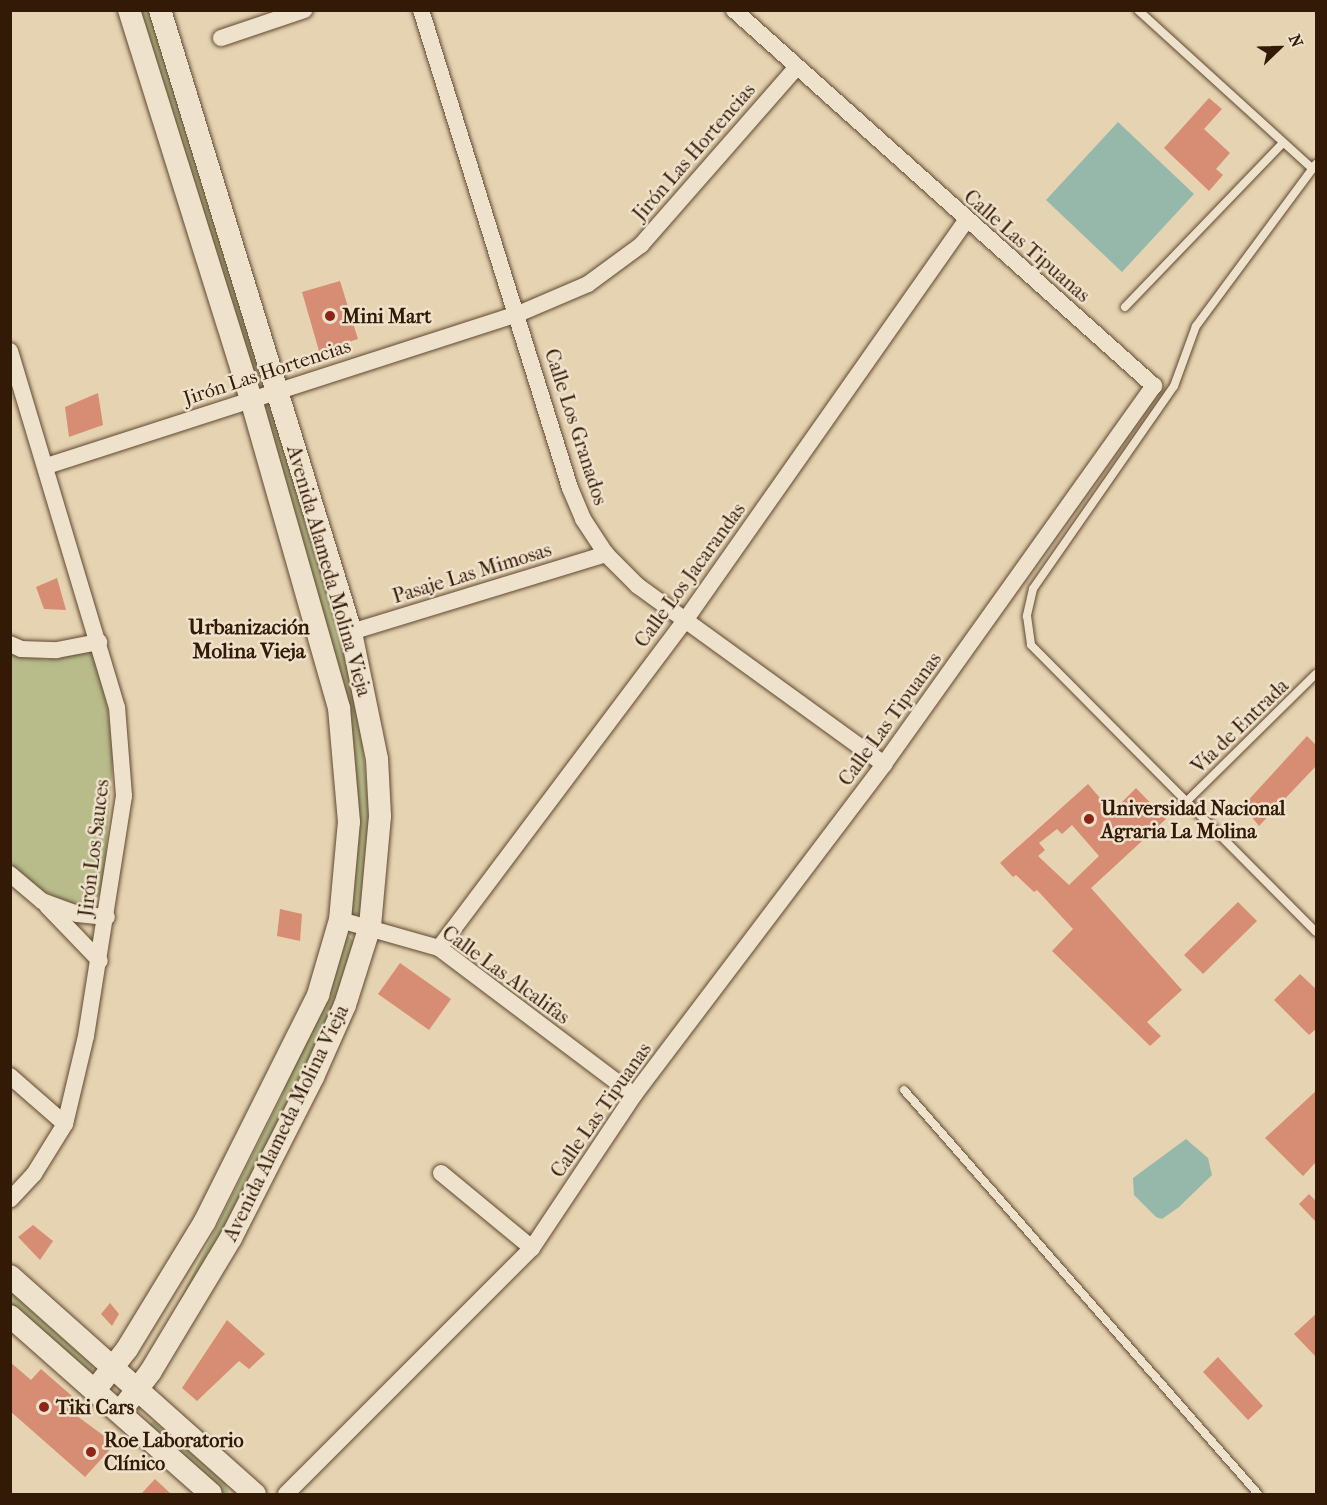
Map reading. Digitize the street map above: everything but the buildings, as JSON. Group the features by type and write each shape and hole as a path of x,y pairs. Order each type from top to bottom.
{"street":[{"name":"Avenida Alameda Molina Vieja","path":"95,1390 114,1368 205,1221 286,1064 318,995 340,920 349,822 339,708 251,399 129,10"},
{"name":"Avenida Alameda Molina Vieja","path":"120,1412 184,1318 231,1238 313,1077 345,1005 370,926 380,816 377,759 351,632 159,10"},
{"path":"221,38 304,10"},
{"name":"Calle Los Granados","path":"421,10 518,314 570,488 583,519 606,554 638,586 884,764"},
{"name":"Calle Las Tipuanas","path":"286,1494 532,1248 634,1095 884,764 1154,386 966,221 734,10"},
{"name":"Jirón Las Hortencias","path":"47,466 518,314 588,284 641,245 796,68"},
{"name":"Calle Los Jacarandas","path":"439,948 686,619 966,221"},
{"name":"Jirón Los Sauces","path":"10,351 47,466 117,707 124,771 124,795 100,960 64,1124 34,1174 10,1200"},
{"name":"Pasaje Las Mimosas","path":"351,632 606,554"},
{"path":"10,644 21,649 57,650 99,642"},
{"path":"10,873 42,901 100,960"},
{"path":"42,901 76,914 107,918"},
{"name":"Calle Las Alcalifas","path":"340,920 370,926 439,948 634,1095"},
{"path":"10,1076 64,1124"},
{"path":"441,1173 532,1248"},
{"path":"10,1276 180,1424 249,1491"},
{"path":"158,1299 184,1318"},
{"path":"10,1316 211,1494"},
{"path":"149,1438 145,1421 154,1413 180,1424"}],"lane":[{"path":"1138,10 1283,143 1315,166 1196,326 1174,386 1033,589 1027,616 1031,645 1317,932"},
{"path":"1125,307 1283,143"},
{"name":"Vía de Entrada","path":"1187,801 1317,674"},
{"path":"904,1090 1258,1494"}],"green space":[{"path":"135,11 149,11 257,363 257,381"},
{"path":"267,405 272,411 321,562 359,706 370,822 361,913 354,916 350,911 356,816 260,407"},
{"path":"94,649 108,711 113,759 103,893 83,905 67,903 38,888 11,864 10,652 46,660"},
{"path":"347,935 354,942 339,997 197,1286 186,1302 179,1302 281,1098"},
{"path":"10,1292 93,1366 90,1375 11,1309"},
{"path":"154,1421 225,1483 229,1493 219,1494 147,1425"}],"shaded area":[{"path":"1118,122 1194,194 1122,272 1046,200"},
{"path":"1186,1139 1208,1158 1212,1175 1179,1207 1162,1219 1156,1217 1134,1195 1133,1178"}],"place":[{"name":"Mini Mart","path":"330,316"},
{"name":"Universidad Nacional Agraria La Molina","path":"1089,819"},
{"name":"Tiki Cars","path":"44,1407"},
{"name":"Roe Laboratorio Clínico","path":"91,1452"}],"district":[{"name":"Urbanización Molina Vieja","path":"249,639"}]}
